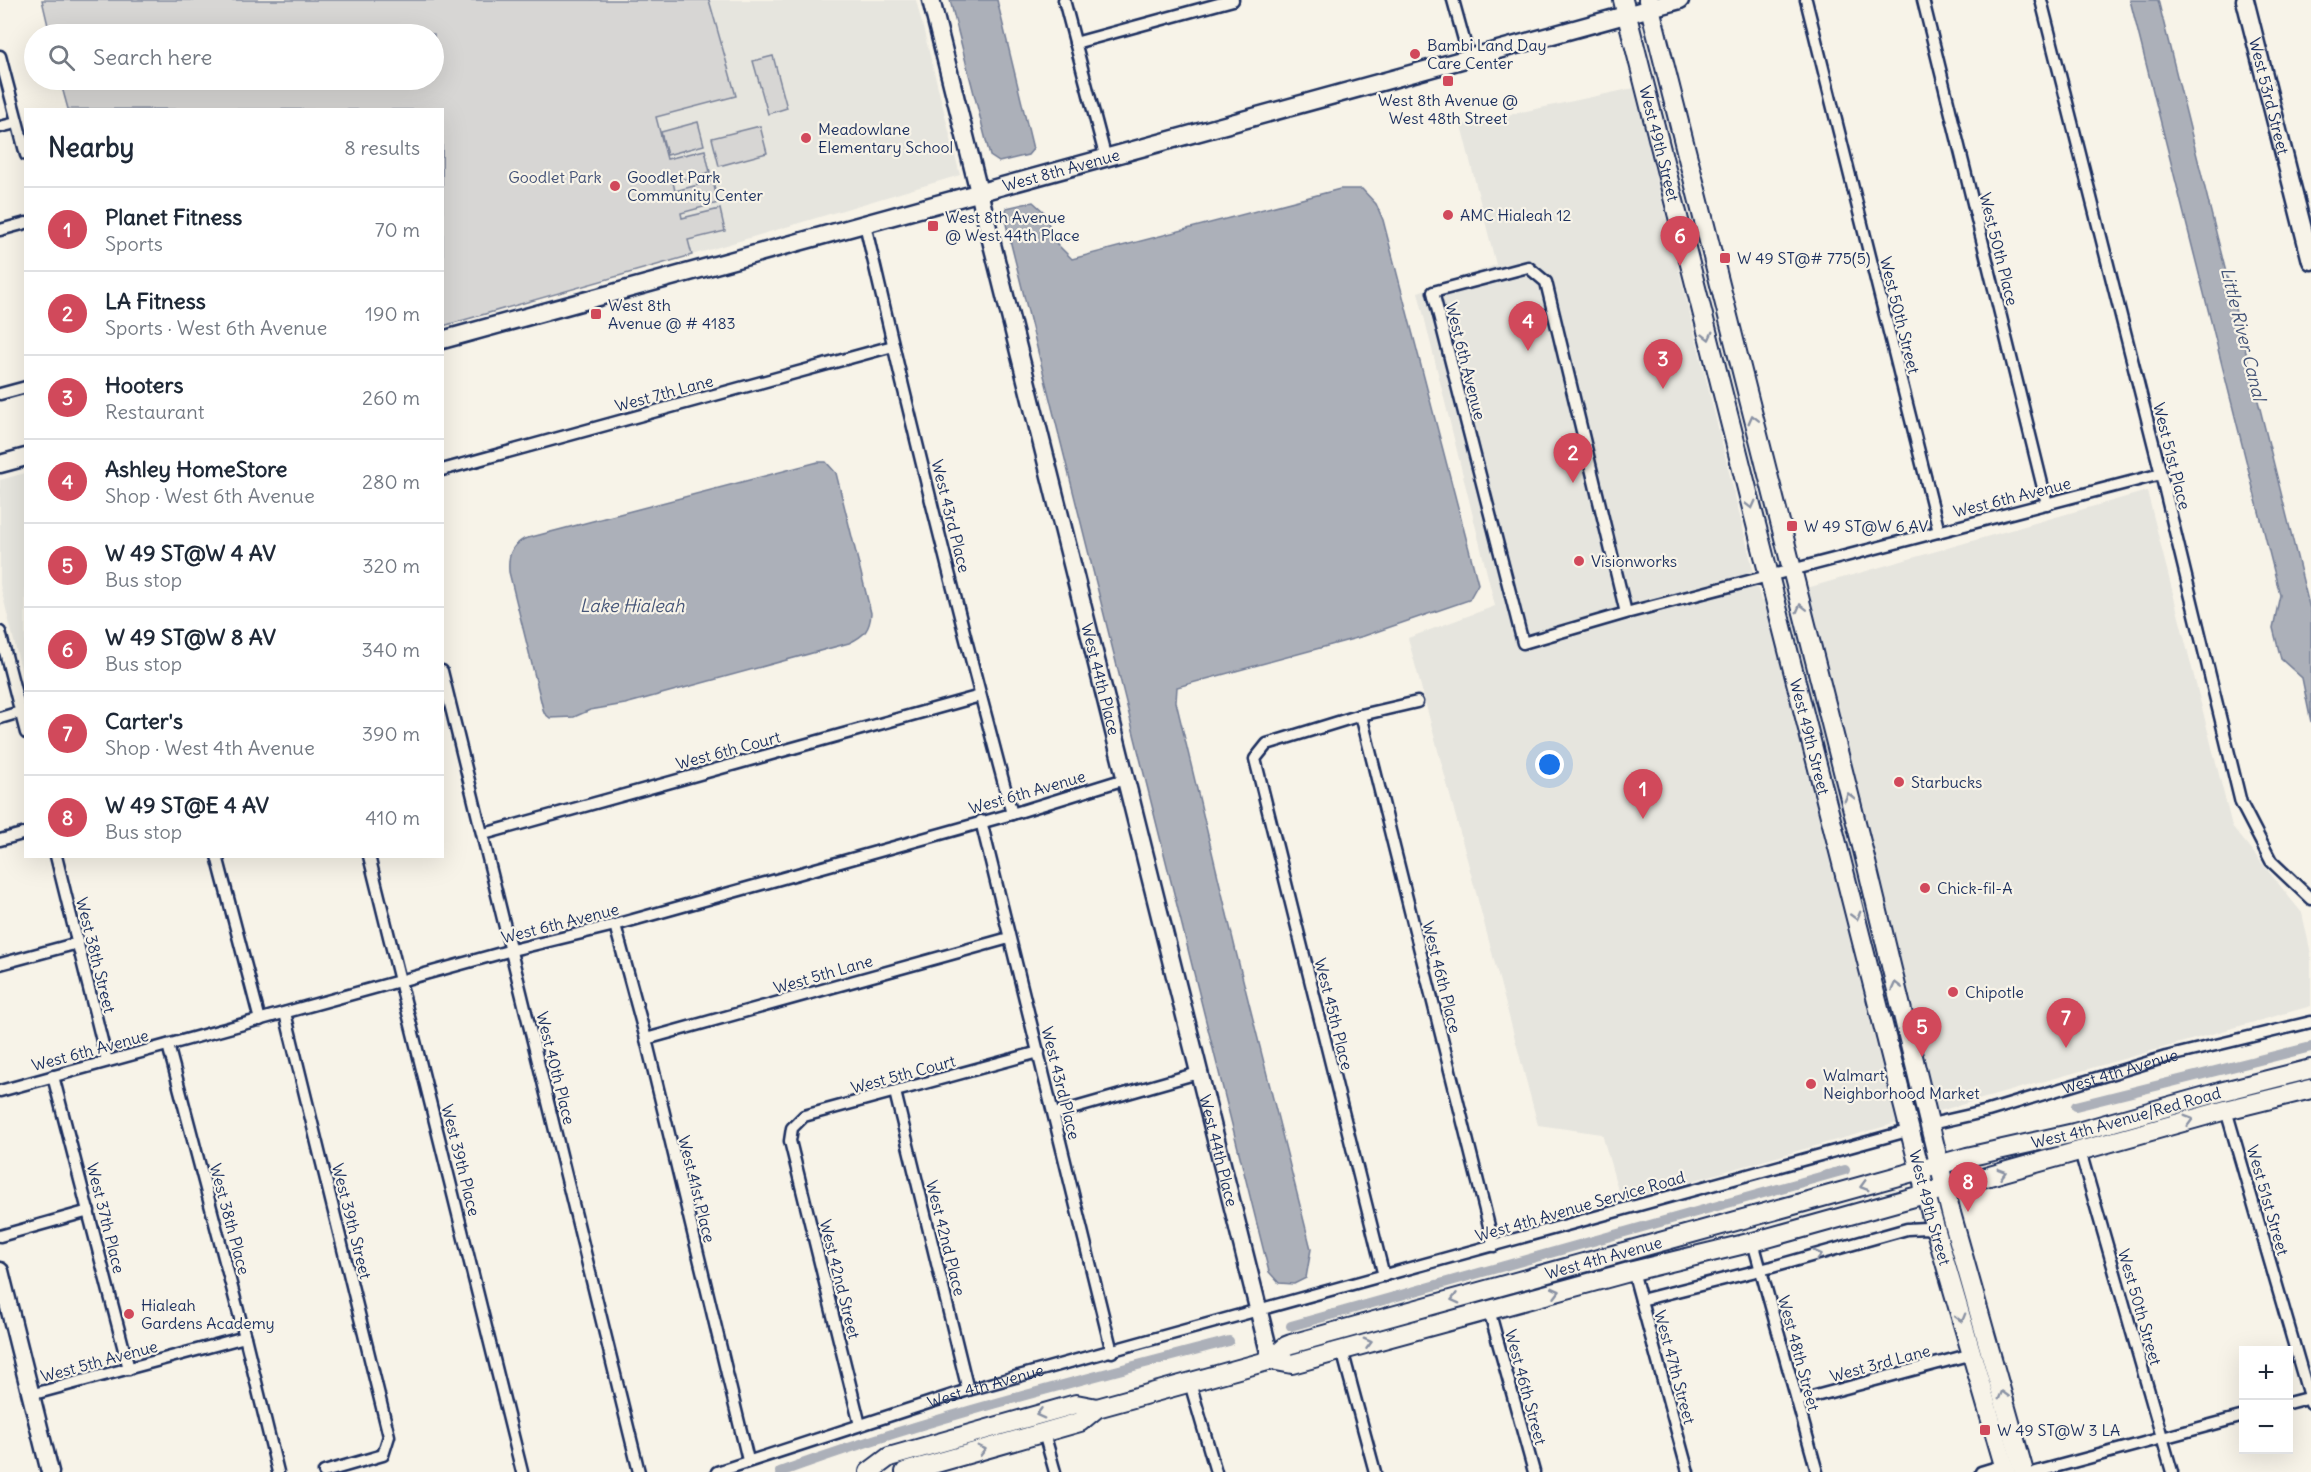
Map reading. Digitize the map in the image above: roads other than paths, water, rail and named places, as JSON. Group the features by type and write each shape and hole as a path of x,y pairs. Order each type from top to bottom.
{"main road":[{"name":"West 49th Street","path":"1649,4 1946,1189 2024,1472"},
{"name":"West 49th Street","path":"1625,7 1926,1195 1971,1354 2009,1470"},
{"path":"1685,244 1704,286 1718,300 1724,301"},
{"path":"1701,307 1713,309 1720,315 1740,365"},
{"path":"2226,1110 2243,1094 2294,1080 2310,1069"},
{"name":"West 4th Avenue/Red Road","path":"1940,1165 2074,1133 2310,1069"},
{"name":"West 4th Avenue/Red Road","path":"1946,1189 2226,1110 2311,1089"},
{"name":"West 4th Avenue","path":"1271,1360 1286,1346 1940,1165"},
{"name":"West 4th Avenue","path":"905,1472 1080,1422 1097,1408 1271,1360 1292,1364 1946,1189"},
{"path":"1633,1271 1641,1253 1653,1244"},
{"path":"1489,1310 1495,1294 1507,1285"},
{"name":"West 4th Avenue","path":"870,1472 889,1457 941,1441 1076,1404 1097,1408"}],"street":[{"name":"West 44th Place","path":"931,0 1271,1360"},
{"path":"1064,0 1106,159"},
{"path":"1075,43 1233,0"},
{"path":"1453,0 1469,58"},
{"name":"West 8th Avenue","path":"444,339 1469,58 1625,7 1680,0"},
{"name":"West 50th Street","path":"1806,0 1939,532"},
{"name":"West 50th Place","path":"1923,0 2047,504"},
{"name":"West 51st Place","path":"2041,0 2161,474 2241,803 2271,861 2311,899"},
{"name":"West 53rd Street","path":"2245,0 2311,261"},
{"path":"0,56 24,149"},
{"path":"0,127 16,123"},
{"path":"0,230 24,224"},
{"name":"West 43rd Place","path":"865,224 980,696 1012,814"},
{"name":"West 6th Avenue","path":"1626,613 1546,282 1528,267 1433,292 1523,643 1626,613 2161,474"},
{"name":"West 7th Lane","path":"444,469 893,346"},
{"path":"0,394 24,388"},
{"path":"0,465 24,458"},
{"path":"0,632 24,726"},
{"name":"West 40th Place","path":"444,679 639,1472"},
{"name":"West 6th Court","path":"483,834 980,696"},
{"path":"1362,715 1417,702"},
{"path":"0,718 20,712"},
{"name":"West 45th Place","path":"1362,715 1267,744 1255,759 1384,1276"},
{"name":"West 46th Place","path":"1362,715 1494,1246"},
{"name":"West 6th Avenue","path":"0,1091 512,950 615,925 1012,814 1125,779"},
{"name":"West 43rd Place","path":"981,821 1112,1352"},
{"path":"0,840 24,834"},
{"name":"West 38th Street","path":"57,858 107,1061"},
{"path":"218,858 260,1020"},
{"name":"West 39th Place","path":"370,858 522,1472"},
{"name":"West 41st Place","path":"615,925 646,1039 748,1460"},
{"name":"West 5th Lane","path":"646,1039 1009,938"},
{"path":"0,964 78,943"},
{"name":"West 39th Street","path":"285,1013 389,1436 383,1455 324,1472"},
{"name":"West 4th Avenue","path":"1931,1124 2166,1057 2311,1022"},
{"name":"West 38th Place","path":"168,1045 278,1472"},
{"name":"West 5th Court","path":"790,1141 792,1128 804,1116 1039,1052"},
{"path":"1054,1114 1198,1072"},
{"name":"West 37th Place","path":"53,1076 90,1211 129,1369"},
{"name":"West 42nd Place","path":"896,1092 968,1390"},
{"name":"West 51st Street","path":"2226,1110 2310,1399"},
{"name":"West 4th Avenue Service Road","path":"1258,1312 1911,1130"},
{"name":"West 42nd Street","path":"790,1141 860,1425"},
{"name":"West 50th Street","path":"2080,1151 2172,1472"},
{"path":"0,1236 90,1211"},
{"path":"1641,1300 1907,1229 1926,1228 1937,1233"},
{"name":"West 48th Street","path":"1753,1242 1817,1472"},
{"path":"0,1271 50,1472"},
{"name":"West 47th Street","path":"1633,1271 1688,1472"},
{"name":"West 46th Street","path":"1489,1310 1534,1472"},
{"name":"West 4th Avenue","path":"717,1472 968,1390 1258,1312"},
{"name":"West 5th Avenue","path":"30,1395 245,1337"},
{"path":"1342,1350 1375,1472"},
{"name":"West 3rd Lane","path":"1797,1401 1971,1354"},
{"path":"1190,1383 1216,1472"},
{"path":"2293,1402 2310,1399"},
{"path":"2036,1472 2239,1417"},
{"path":"1044,1433 1055,1472"},
{"path":"1981,1472 2009,1470"}],"water":[{"path":"950,0 997,0 1033,149 1028,155 999,162 990,156"},
{"path":"2130,0 2158,0 2311,613 2311,722 2302,678 2281,659 2273,628 2280,595"},
{"path":"1340,189 1362,189 1376,204 1383,220 1478,584 1469,600 1364,636 1177,687 1176,702 1311,1249 1306,1278 1294,1284 1279,1283 1269,1272 1006,224 1006,208 1033,202 1044,212 1056,243 1072,259"},
{"name":"Lake Hialeah","path":"818,462 826,462 836,473 871,613 868,628 859,638 849,643 625,704 590,710 574,717 550,718 544,713 509,572 510,557 516,545 524,539"}],"waterway":[{"path":"2076,1106 2311,1047"},
{"path":"1291,1326 1845,1170"},
{"path":"780,1472 947,1417 1229,1341"}],"place":[{"name":"Bambi Land Day Care Center","path":"1415,54"},
{"name":"West 8th Avenue @ West 48th Street","path":"1448,81"},
{"name":"Meadowlane Elementary School","path":"806,138"},
{"name":"Goodlet Park Community Center","path":"615,186"},
{"name":"AMC Hialeah 12","path":"1448,215"},
{"name":"West 8th Avenue @ West 44th Place","path":"933,226"},
{"name":"W 49 ST@# 775(5)","path":"1725,258"},
{"name":"W 49 ST@W 8 AV","path":"1680,266"},
{"name":"West 8th Avenue @ # 4183","path":"596,314"},
{"name":"Ashley HomeStore","path":"1528,351"},
{"name":"Hooters","path":"1663,389"},
{"name":"LA Fitness","path":"1573,483"},
{"name":"W 49 ST@W 6 AV","path":"1792,526"},
{"name":"Visionworks","path":"1579,561"},
{"name":"Starbucks","path":"1899,782"},
{"name":"Planet Fitness","path":"1643,819"},
{"name":"Chick-fil-A","path":"1925,888"},
{"name":"Chipotle","path":"1953,992"},
{"name":"Carter's","path":"2066,1048"},
{"name":"W 49 ST@W 4 AV","path":"1922,1057"},
{"name":"Walmart Neighborhood Market","path":"1811,1084"},
{"name":"W 49 ST@E 4 AV","path":"1968,1212"},
{"name":"Hialeah Gardens Academy","path":"129,1314"},
{"name":"W 49 ST@W 3 LA","path":"1985,1430"}],"park label":[{"name":"Goodlet Park","path":"555,177"}],"water label":[{"name":"Little River Canal","path":"2243,334"}]}
